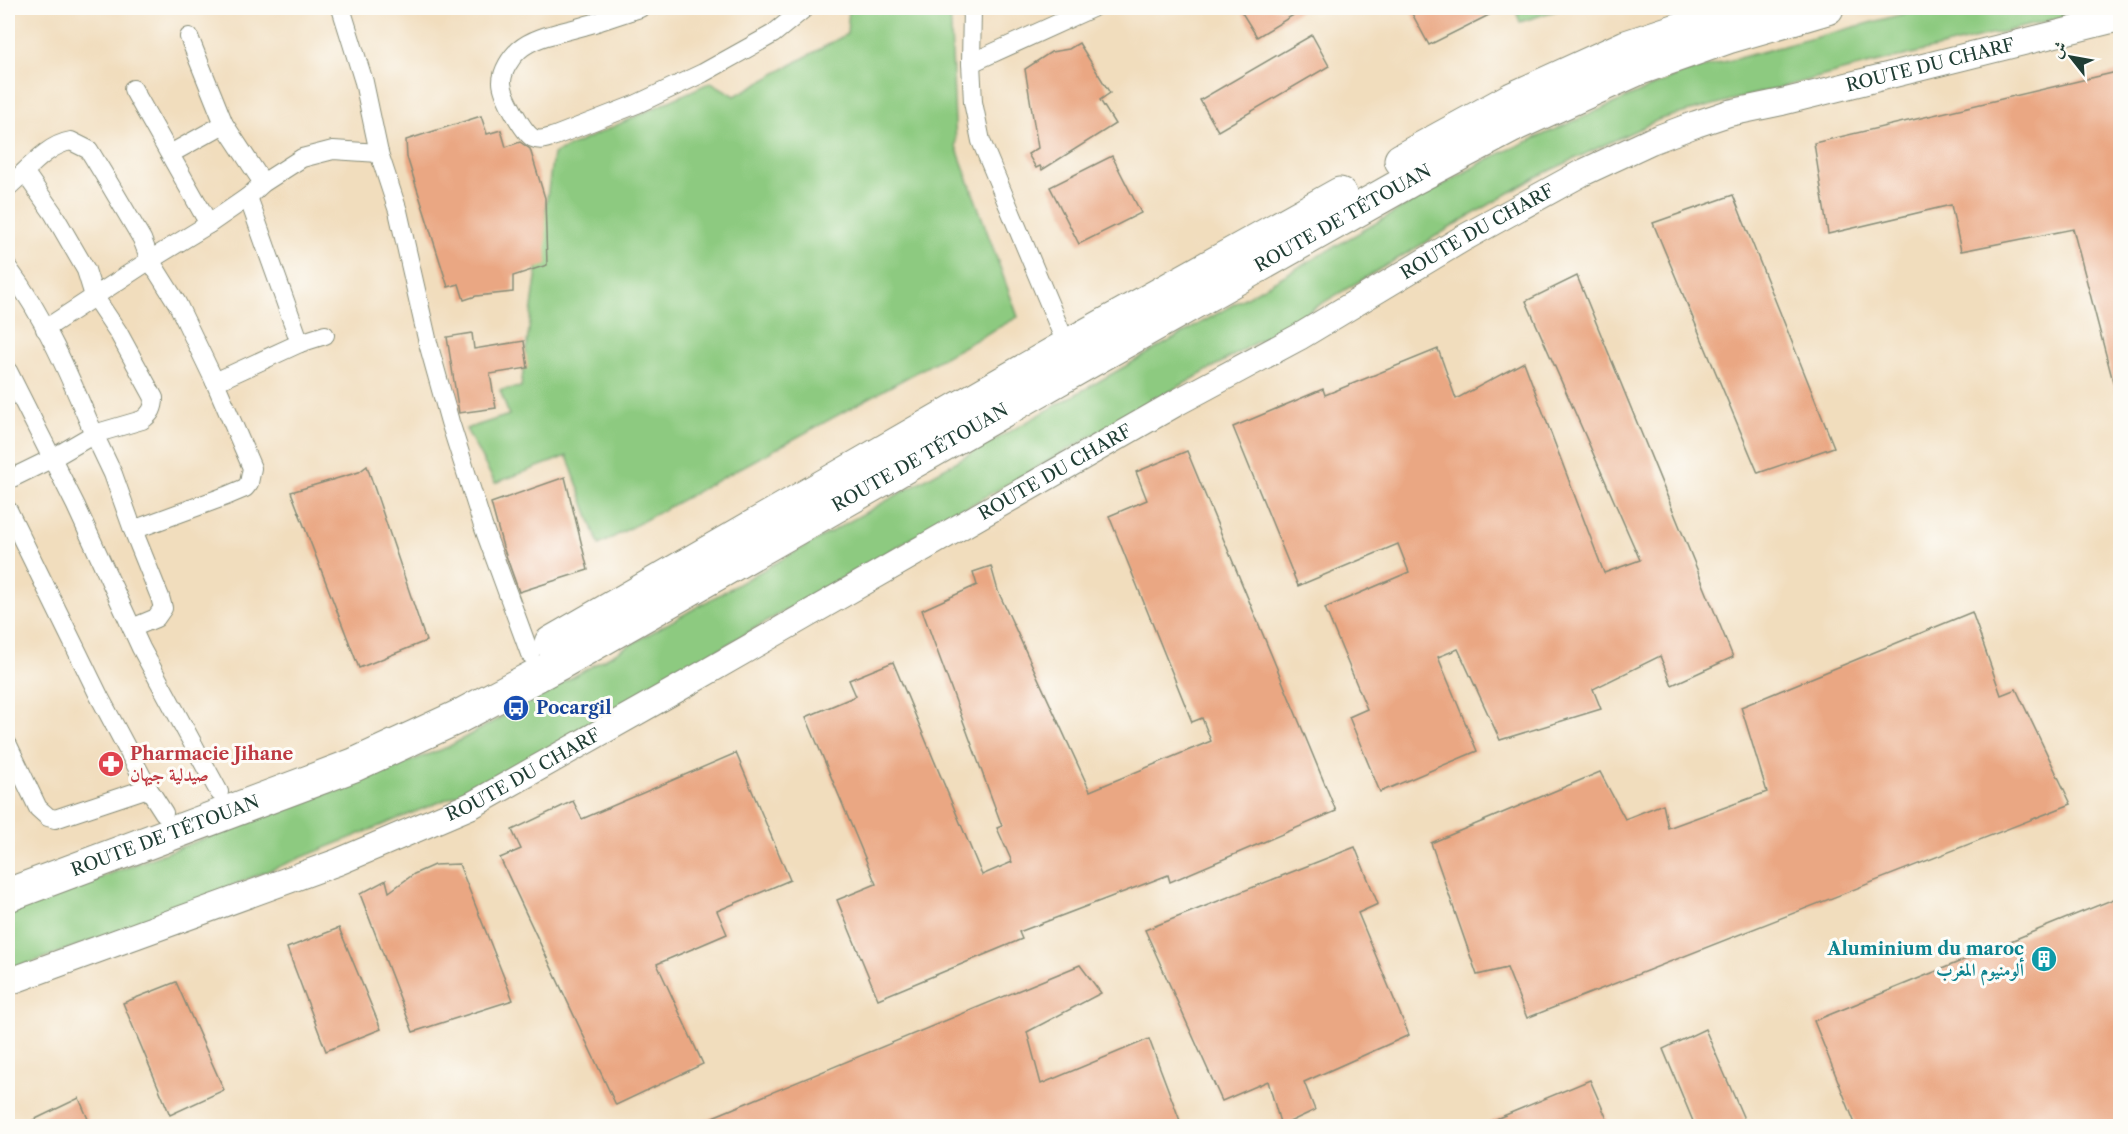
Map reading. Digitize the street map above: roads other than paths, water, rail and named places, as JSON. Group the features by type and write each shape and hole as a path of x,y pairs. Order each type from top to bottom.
{"highway":[{"name":"ROUTE DE TÉTOUAN","path":"8,871 156,800 219,792 348,742 442,699 530,654 1067,346 1512,99 1626,47 1744,8"},
{"name":"ROUTE DE TÉTOUAN","path":"8,895 354,765 459,717 570,658 1414,178 1518,123 1635,70 1728,37 1827,8"}],"street":[{"path":"341,8 364,82 380,153 398,211 428,343 450,422 483,526 530,654"},
{"path":"640,8 546,37 516,52 502,84 517,117 530,135 541,140 555,136 637,104 703,73 773,34 805,8"},
{"path":"972,8 971,63 974,102 981,141 1067,346"},
{"path":"971,63 1092,8"},
{"name":"ROUTE DU CHARF","path":"8,982 338,862 472,805 1176,404 1299,337 1462,239 1580,174 1621,155 1729,113 2121,18"},
{"path":"189,37 224,124 263,183"},
{"path":"133,89 209,224"},
{"path":"170,154 224,124"},
{"path":"8,188 43,156 60,144 71,141 89,150 142,239 150,260 177,303 215,382 252,468 249,483 245,488 133,530"},
{"path":"45,329 209,224 248,197 263,183 302,158 318,153 349,150 380,153"},
{"path":"8,480 94,434 142,420 148,416 154,406 154,398 123,340 94,296 86,270 53,213 25,173"},
{"path":"248,197 300,343"},
{"path":"8,268 45,329 76,390 113,474 160,597 163,608 156,618 132,628"},
{"path":"215,382 300,343 325,335"},
{"path":"8,371 132,628 219,792"},
{"path":"8,510 99,696 156,800 55,819 48,817 39,808 8,746"}],"place":[{"name":"Pocargil","path":"516,708"},
{"name":"Pharmacie Jihane صيدلية جيهان","path":"111,764"},
{"name":"Aluminium du maroc ألومنيوم المغرب","path":"2044,959"}]}
